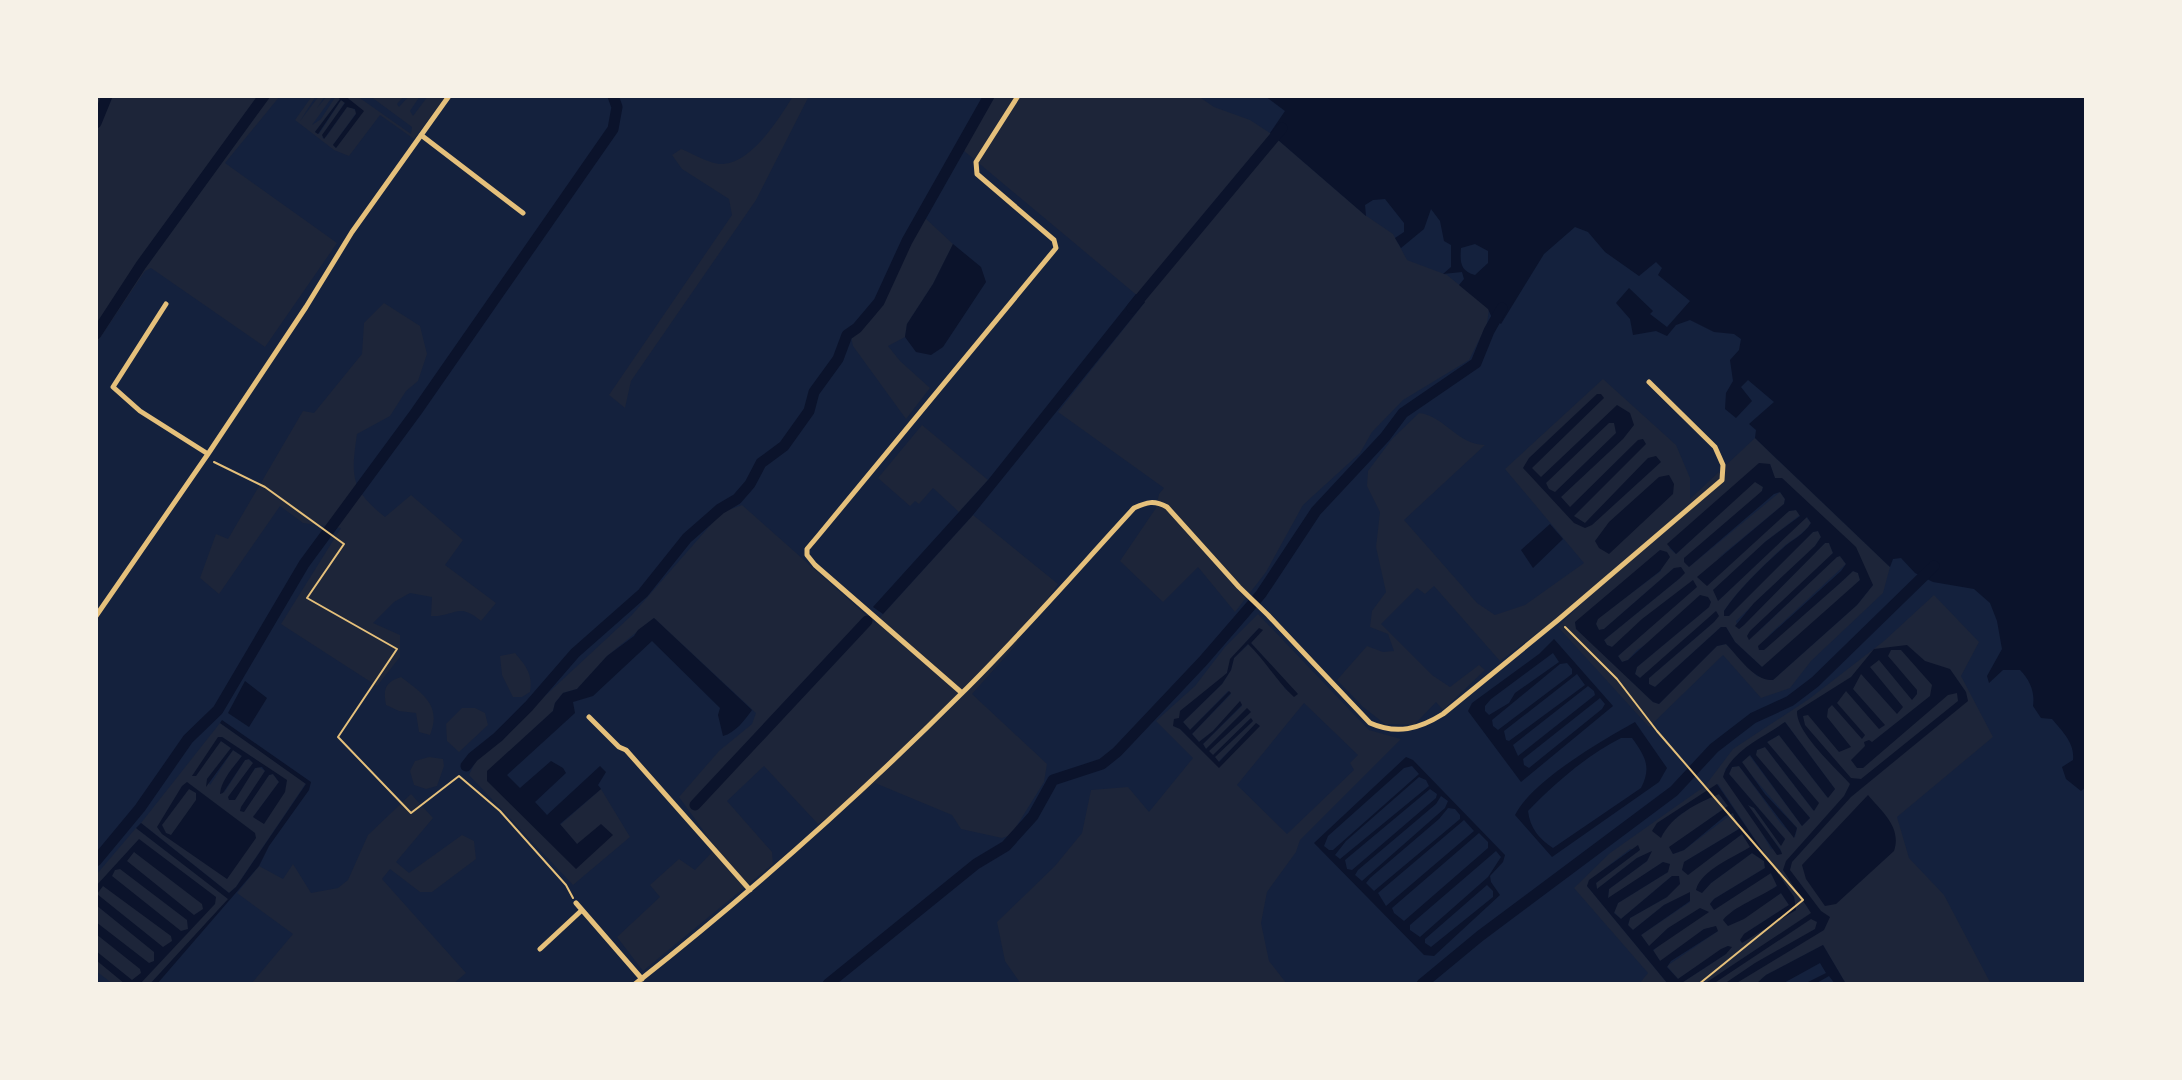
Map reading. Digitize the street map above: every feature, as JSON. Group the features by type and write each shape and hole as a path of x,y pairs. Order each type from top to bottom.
{"street":[{"path":"96,616 207,456 352,232 449,96"},
{"path":"962,693 815,565 807,555 807,549 1056,248 1054,240 974,169 1018,96"},
{"path":"421,135 523,213"},
{"path":"166,304 113,387 140,411 207,456"},
{"path":"635,984 750,890 962,693 1134,508 1148,502 1158,502 1167,507 1370,723 1384,729 1405,730 1425,725 1443,714 1558,620 1722,480 1723,465 1715,447 1649,382"},
{"path":"589,717 619,747 626,750 750,890"},
{"path":"576,903 642,979"},
{"path":"540,949 582,910"}],"path":[{"path":"207,456 265,487 344,544 307,598 397,649 338,737 411,813 459,776 500,811 566,885 576,903"},
{"path":"1558,620 1617,679 1657,731 1803,900 1699,984"}],"shaded area":[{"path":"96,96 280,96 225,163 337,243 265,347 151,268 145,271 96,344"},
{"path":"312,96 316,96 300,121 319,96 325,96 317,108 327,96 333,96 312,125 321,119 336,96 340,99 315,132 319,134 341,100 345,102 322,138 326,137 347,107 357,112 333,145 336,148 363,111 345,96 357,96 411,134 412,127 370,96 404,96 397,104 399,107 409,96 420,96 410,111 413,116 428,96 446,96 414,139 380,115 349,156 334,150 295,120"},
{"path":"337,96 345,96 364,111 336,148 333,145 356,114 355,109 347,107 324,139 322,135 345,103 341,100 318,134 315,132 340,99"},
{"path":"793,96 809,96 756,200 631,381 625,408 609,395 732,215 729,199 682,169 672,155 681,149 713,163 734,161 764,138"},
{"path":"994,96 1198,96 1214,107 1250,120 1270,133 1365,215 1393,234 1407,260 1447,275 1489,309 1487,324 1469,360 1403,400 1372,432 1360,453 1303,505 1266,572 1235,612 1198,567 1163,602 1120,561 1156,508 1159,494 1164,488 1058,412 1145,302 963,150"},
{"path":"1265,96 2086,96 2086,787 2081,791 2066,779 2062,767 2073,760 2070,743 2052,719 2041,718 2033,706 2031,686 2020,670 2003,670 1989,683 1987,676 2002,649 1990,603 1974,589 1933,582 1915,573 1901,558 1893,559 1890,567 1755,438 1756,430 1749,424 1774,402 1748,380 1741,387 1752,401 1736,418 1725,409 1726,393 1733,381 1730,360 1739,350 1741,339 1734,334 1714,332 1690,320 1676,325 1667,336 1656,331 1633,335 1630,319 1616,303 1629,288 1653,311 1650,314 1667,327 1690,301 1658,275 1662,268 1656,262 1639,276 1605,252 1588,232 1575,227 1544,254 1501,324 1459,285 1464,279 1462,272 1443,274 1451,267 1451,245 1444,241 1440,221 1431,209 1424,229 1401,248 1395,238 1404,232 1404,223 1385,199 1373,200 1365,205 1366,216 1270,133 1285,111","holes":["1475,244 1488,251 1488,263 1475,275 1464,268 1461,248"]},
{"path":"925,218 953,244 933,284 907,324 905,337 888,346 930,388 906,419 853,346 851,337 870,321 882,304"},
{"path":"953,244 981,267 986,282 943,347 931,355 916,352 905,337 907,324 933,284"},
{"path":"1136,294 1145,302 973,515 883,614 873,607 988,480"},
{"path":"384,303 420,326 427,354 418,381 406,391 390,416 357,434 354,471 359,490 385,517 411,495 463,540 445,565 496,603 481,621 461,611 431,616 432,597 410,593 394,602 373,623 400,635 400,657 377,686 281,624 341,528 303,523 280,506 219,594 200,578 216,534 228,539 303,411 314,413 362,354 364,323"},
{"path":"1603,379 1676,445 1690,478 1690,499 1755,438 1890,567 1883,593 1811,661 1790,688 1761,698 1723,655 1649,727 1558,627 1597,588 1500,661 1434,586 1425,594 1417,588 1381,624 1432,675 1450,687 1479,665 1485,670 1443,710 1436,702 1414,725 1385,724 1337,680 1367,646 1383,652 1394,651 1388,634 1370,627 1372,611 1386,592 1376,547 1380,512 1367,486 1368,471 1392,439 1419,413 1436,419 1466,440 1485,445 1404,520 1477,603 1495,615 1525,605 1584,563 1505,469","holes":["1770,464 1775,479 1873,585 1857,605 1773,680 1757,676 1726,644 1717,646 1659,704 1653,702 1577,629 1575,623 1661,550 1661,571 1597,619 1596,624 1599,630 1604,629 1674,568 1680,578 1604,640 1612,647 1662,616 1618,656 1622,662 1709,607 1637,667 1635,674 1640,678 1714,622 1649,678 1648,684 1655,687 1721,627 1726,627 1735,642 1762,667 1860,580 1858,573 1853,571 1764,649 1769,635 1846,564 1840,556 1836,557 1755,635 1833,553 1829,543 1825,543 1739,629 1736,621 1815,546 1821,537 1818,531 1813,532 1725,616 1724,611 1744,586 1808,527 1811,523 1806,517 1718,601 1765,542 1800,515 1796,510 1789,511 1717,559 1784,504 1785,499 1780,492 1689,567 1763,487 1755,481 1676,554 1669,548"]},
{"path":"1597,394 1601,394 1604,398 1532,468 1541,477 1617,405 1630,413 1634,425 1623,439 1561,497 1570,507 1638,440 1643,439 1646,444 1574,516 1585,523 1648,458 1656,456 1661,462 1585,528 1574,523 1523,468 1529,458","holes":["1609,423 1614,423 1616,433 1555,492 1549,489 1546,483"]},
{"path":"922,425 988,480 959,512 933,488 919,504 915,501 910,506 878,478"},
{"path":"1759,463 1770,464 1775,478 1782,478 1856,547 1873,585 1857,605 1773,680 1753,673 1726,644 1717,646 1659,704 1653,702 1576,629 1575,622 1660,550 1670,557 1660,571 1598,619 1596,624 1599,630 1604,629 1674,568 1681,567 1685,573 1604,640 1607,645 1612,647 1642,619 1693,580 1697,587 1618,656 1622,662 1700,595 1708,597 1711,602 1709,607 1637,667 1635,674 1640,678 1716,611 1719,616 1649,678 1649,684 1655,687 1721,627 1726,627 1735,642 1762,667 1860,580 1858,573 1853,571 1764,650 1759,650 1758,646 1841,571 1846,564 1840,556 1837,557 1749,640 1747,636 1750,631 1833,553 1829,543 1825,543 1744,625 1739,629 1735,626 1754,603 1815,546 1821,537 1818,531 1813,532 1729,616 1724,616 1724,611 1751,578 1808,527 1811,523 1807,517 1718,601 1713,590 1765,542 1800,516 1796,510 1789,511 1707,586 1697,577 1784,504 1785,499 1780,492 1689,567 1684,558 1763,487 1755,482 1676,554 1667,544"},
{"path":"1669,475 1674,484 1673,494 1609,554 1599,548 1595,541 1609,522 1659,477"},
{"path":"742,505 875,623 973,515 1058,584 1014,647 972,694 1047,764 1044,782 1011,835 1002,838 961,829 952,815 875,783 818,824 764,766 727,801 772,852 773,864 643,971 617,937 660,897 650,885 679,859 695,870 716,848 679,797 719,751 752,724 756,713 654,618 607,656 577,689 563,693 553,711 488,771 577,844 560,825 601,789 630,837 573,885 469,775 476,760 631,616 721,513"},
{"path":"1550,524 1563,539 1533,568 1521,550"},
{"path":"1934,595 1979,642 1961,676 1993,737 1897,817 1909,858 1944,895 1991,984 1846,984 1823,945 1766,975 1756,984 1680,984 1726,954 1728,946 1678,979 1667,966 1718,931 1704,929 1661,962 1653,951 1668,928 1649,947 1641,935 1690,902 1690,893 1664,905 1633,930 1628,925 1630,918 1667,897 1672,876 1621,919 1614,912 1618,903 1668,872 1663,862 1608,899 1609,889 1647,861 1651,852 1637,858 1597,889 1596,883 1639,850 1630,849 1590,880 1587,886 1668,984 1639,984 1648,973 1574,888 1610,853 1705,786 1733,749 1809,699 1884,641","holes":["1785,722 1835,789 1827,797 1779,735 1767,742 1818,803 1813,810 1765,747 1757,750 1755,755 1810,818 1802,826 1749,755 1741,763 1797,828 1795,837 1782,825 1739,766 1732,767 1729,774 1785,839 1781,845 1754,808 1746,804 1781,850 1771,849 1725,769","1718,784 1794,897 1796,910 1744,934 1789,905 1781,893 1769,901 1731,911 1751,903 1778,885 1770,873 1715,909 1710,904 1765,868 1764,861 1752,853 1701,893 1706,875 1751,847 1742,834 1688,874 1684,862 1739,829 1733,813 1684,850 1673,854 1670,847 1728,806 1719,794 1695,804 1667,825"]},
{"path":"1258,614 1369,730 1401,739 1300,840 1296,852 1267,892 1261,923 1269,961 1287,984 1021,984 1005,961 997,922 1055,866 1082,833 1091,790 1128,787 1149,812 1193,758 1156,721 1195,686 1225,647","holes":["1258,629 1251,643 1297,694 1285,689 1281,680 1249,644 1234,658 1222,684 1183,722 1190,730 1228,691 1231,694 1192,734 1199,742 1240,702 1242,706 1203,744 1206,749 1247,709 1250,712 1208,751 1213,756 1250,719 1252,722 1214,757 1218,762 1256,724 1259,725 1219,767 1180,729 1180,711 1216,685 1227,673 1231,659","1304,703 1358,755 1350,763 1354,770 1287,834 1237,785"]},
{"path":"654,618 752,710 736,729 723,736 718,715 720,708 652,641 593,696 573,702 575,713 507,775 520,788 551,761 563,768 566,773 535,802 547,815 600,766 606,772 598,785 601,789 560,824 577,844 601,824 613,835 576,869 487,781 487,771 553,711 563,693 577,689 607,656"},
{"path":"1259,628 1263,630 1251,643 1298,694 1294,697 1288,691 1248,644 1234,658 1222,684 1183,722 1190,730 1229,691 1231,693 1192,734 1199,742 1240,701 1242,705 1203,744 1206,749 1247,708 1251,712 1209,751 1213,755 1251,718 1253,721 1215,757 1219,762 1256,723 1260,726 1219,768 1180,729 1173,726 1174,719 1179,718 1180,711 1227,673 1230,659"},
{"path":"1554,639 1613,706 1521,782 1468,711 1472,703 1539,654","holes":["1553,653 1559,662 1515,693 1509,703 1489,715 1485,706","1567,663 1572,674 1498,730 1493,726 1492,720 1560,664","1577,674 1585,685 1509,741 1504,731","1588,686 1594,691 1595,695 1518,756 1513,745","1600,698 1605,704 1529,768 1524,765 1523,759"]},
{"path":"1907,645 1925,661 1950,669 1966,692 1968,701 1851,797 1792,862 1790,870 1821,911 1830,917 1824,930 1735,984 1724,984 1815,929 1817,922 1811,919 1713,984 1704,984 1811,913 1783,870 1786,861 1844,796 1850,784 1809,739 1798,720 1797,711 1851,677 1874,649","holes":["1891,650 1901,650 1932,685 1930,696 1872,742 1864,742 1865,746 1851,760 1857,768 1863,768 1948,695 1957,693 1958,701 1861,779 1851,778 1805,725 1803,716 1808,715 1839,752 1851,747 1827,717 1832,705 1862,739 1865,735 1837,703 1846,691 1879,729 1885,725 1853,689 1861,674 1897,714 1903,707 1870,667 1879,660 1912,700 1917,690 1888,656"]},
{"path":"515,653 525,666 530,680 530,692 522,697 513,697 502,675 500,656"},
{"path":"401,677 423,695 432,708 434,716 430,735 419,732 416,713 399,711 386,705 386,687"},
{"path":"245,681 267,698 249,727 228,713"},
{"path":"462,708 475,708 485,713 488,725 459,752 447,741 446,724"},
{"path":"222,720 311,782 309,790 269,846 259,866 157,984 150,984 228,899 136,828 141,823 229,893 306,784 220,723"},
{"path":"1635,722 1667,768 1659,782 1552,857 1515,815 1551,776","holes":["1621,738 1632,738 1646,762 1641,788 1553,848 1543,841 1533,828 1528,811 1583,762"]},
{"path":"1785,722 1835,789 1828,798 1779,735 1767,742 1819,803 1814,811 1765,747 1757,750 1756,755 1810,818 1802,826 1750,755 1742,762 1765,794 1797,828 1794,838 1739,766 1732,767 1729,774 1785,839 1781,846 1754,808 1748,805 1781,851 1782,854 1777,855 1723,777 1740,752"},
{"path":"220,723 306,783 229,893 141,823","holes":["222,737 287,781 253,817 279,782 273,774 269,775 244,811 265,771 258,766 228,797 254,763 245,760 224,793 228,774 242,756 233,750 210,785 207,779 231,748 221,741 217,744"]},
{"path":"218,737 287,780 285,792 264,824 253,817 279,782 273,774 269,775 244,812 240,811 241,807 265,771 262,767 255,768 235,800 229,800 228,797 253,763 245,760 220,794 225,779 242,756 233,750 206,787 207,779 231,748 221,741 196,776 192,776"},
{"path":"429,757 443,759 444,766 437,786 426,789 414,785 410,771 415,761"},
{"path":"1406,757 1413,760 1505,855 1503,862 1490,876 1500,895 1434,956 1424,955 1314,843","holes":["1412,766 1419,774 1333,850 1324,846 1328,836 1404,768","1419,777 1426,780 1429,786 1340,859 1335,855 1346,841","1430,789 1437,794 1352,870 1347,869 1345,860","1441,796 1448,801 1445,808 1362,881 1355,875 1436,804","1448,808 1455,809 1460,815 1460,819 1374,891 1366,883","1464,820 1474,831 1386,906 1378,893","1479,833 1488,842 1488,848 1404,921 1392,908","1496,851 1501,857 1488,877 1420,937 1410,930 1410,925","1487,885 1493,891 1493,897 1431,947 1425,939"]},
{"path":"187,782 255,833 256,838 227,879 162,834 157,827","holes":["189,789 196,793 196,800 171,835 166,833 162,825"]},
{"path":"1717,784 1794,897 1796,910 1742,943 1740,940 1744,934 1789,905 1781,893 1744,919 1728,926 1723,920 1777,886 1771,873 1714,910 1710,904 1714,899 1765,868 1764,861 1752,853 1702,893 1696,890 1711,870 1750,847 1742,834 1688,875 1682,870 1684,862 1739,829 1733,813 1725,816 1684,850 1673,854 1669,847 1728,806 1719,794 1678,817 1661,838 1652,831 1657,823"},
{"path":"411,794 433,818 396,862 409,873 462,835 474,841 476,859 432,892 420,892 390,869 382,879 466,973 453,984 251,984 293,934 237,893 259,866 283,879 293,864 311,893 338,888 348,880 368,835"},
{"path":"1868,795 1893,827 1894,851 1836,904 1825,906 1806,879 1802,865"},
{"path":"136,828 229,899 150,984 113,984 96,971 96,875"},
{"path":"139,839 216,897 215,904 140,984 125,984 96,960 96,951 132,980 141,973 140,969 96,934 96,922 149,963 154,961 154,952 96,905 96,886","holes":["134,852 202,904 203,909 194,915 127,861","120,869 187,920 188,929 181,931 112,876 115,870","103,886 171,936 172,941 163,947 97,894"]},
{"path":"1638,845 1640,850 1596,883 1597,889 1637,858 1652,851 1647,861 1609,889 1608,898 1663,862 1670,864 1668,872 1618,903 1614,913 1621,919 1672,876 1679,876 1680,884 1667,897 1630,918 1628,925 1633,930 1664,905 1690,892 1690,901 1641,935 1649,946 1668,928 1700,908 1709,912 1653,950 1660,961 1704,929 1716,926 1718,931 1671,961 1667,967 1678,979 1721,949 1732,947 1680,984 1668,984 1587,886 1589,880"},
{"path":"1823,945 1846,984 1835,984 1829,976 1815,984 1804,984 1826,973 1820,963 1782,984 1756,984 1766,975"}],"waterway":[{"path":"96,123 107,96"},
{"path":"96,334 141,265 264,96"},
{"path":"96,861 140,808 188,739 218,710 304,564 416,412 613,129 617,107 613,96"},
{"path":"466,766 529,706 575,653 643,593 687,538 720,509 737,499 750,484 761,463 784,446 809,411 814,392 838,359 847,335 879,302 907,241 989,96"},
{"path":"1132,308 1282,128"},
{"path":"828,984 976,864 1006,846 1033,816 1053,780 1102,764 1117,752 1261,594 1316,511 1385,437 1403,413 1476,363 1502,308"},
{"path":"1422,984 1480,936 1674,791 1714,748 1753,718 1790,701 1815,682 1934,566"},
{"path":"695,805 867,621"}]}
